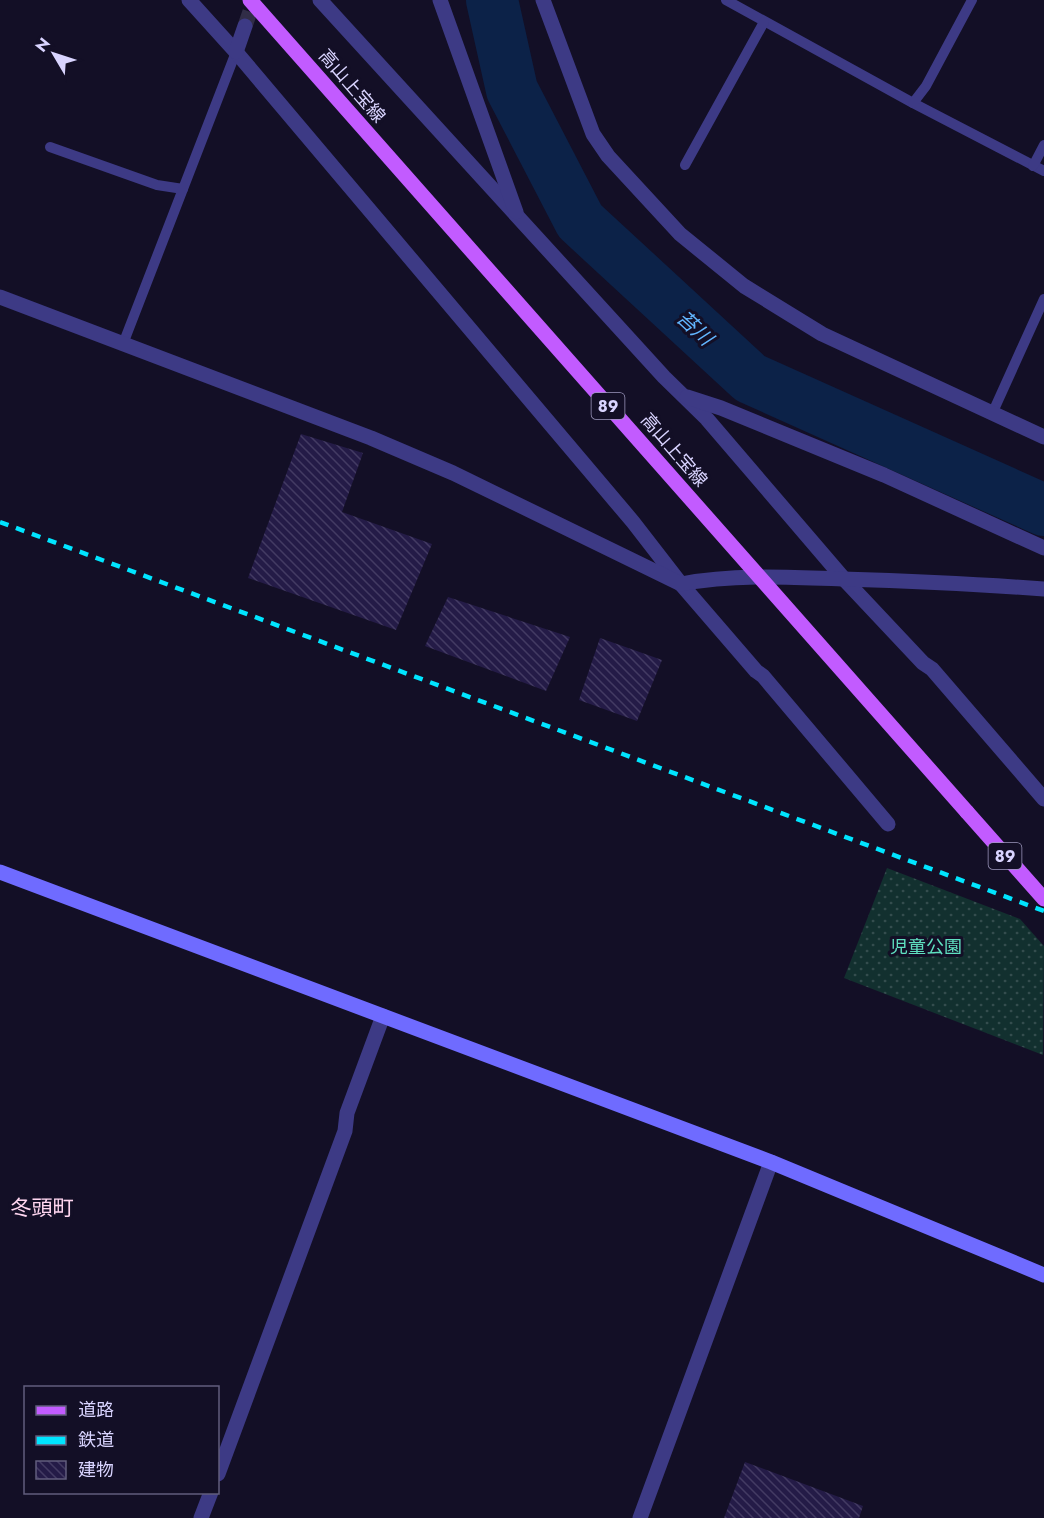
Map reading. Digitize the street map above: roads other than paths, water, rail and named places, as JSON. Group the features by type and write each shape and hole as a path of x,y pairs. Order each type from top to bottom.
{"main road":[{"name":"高山上宝線","path":"250,0 1044,899"}],"street":[{"path":"189,0 236,52 625,513 681,584 756,671 763,676 888,824"},
{"path":"320,0 517,217 707,419 843,579 923,663 932,669 1044,799"},
{"path":"440,0 517,217"},
{"path":"543,0 593,135 622,172 680,234 744,286 822,334 1044,437"},
{"path":"236,52 245,26"},
{"path":"0,297 371,438 453,473 681,584 714,578 843,579 944,581 1044,589"},
{"path":"684,397 721,408 884,475 1044,548"},
{"path":"0,872 771,1162 1044,1275"},
{"path":"219,1471 345,1131 347,1113 383,1016"},
{"path":"640,1518 771,1162"},
{"path":"201,1518 210,1494"}],"lane":[{"path":"726,0 913,103 1044,171"},
{"path":"913,103 926,86 972,0"},
{"path":"684,165 764,22"},
{"path":"123,344 236,52"},
{"path":"1033,165 1044,145"},
{"path":"50,147 157,185 183,189"},
{"path":"992,414 1044,299"}],"waterway":[{"name":"苔川","path":"492,0 512,90 580,221 750,378 1044,510"}],"tunnel":[{"path":"245,26 254,0"}],"railway":[{"path":"0,522 1044,911"}],"district":[{"name":"冬頭町","path":"42,1208"}],"park label":[{"name":"児童公園","path":"926,947"}]}
